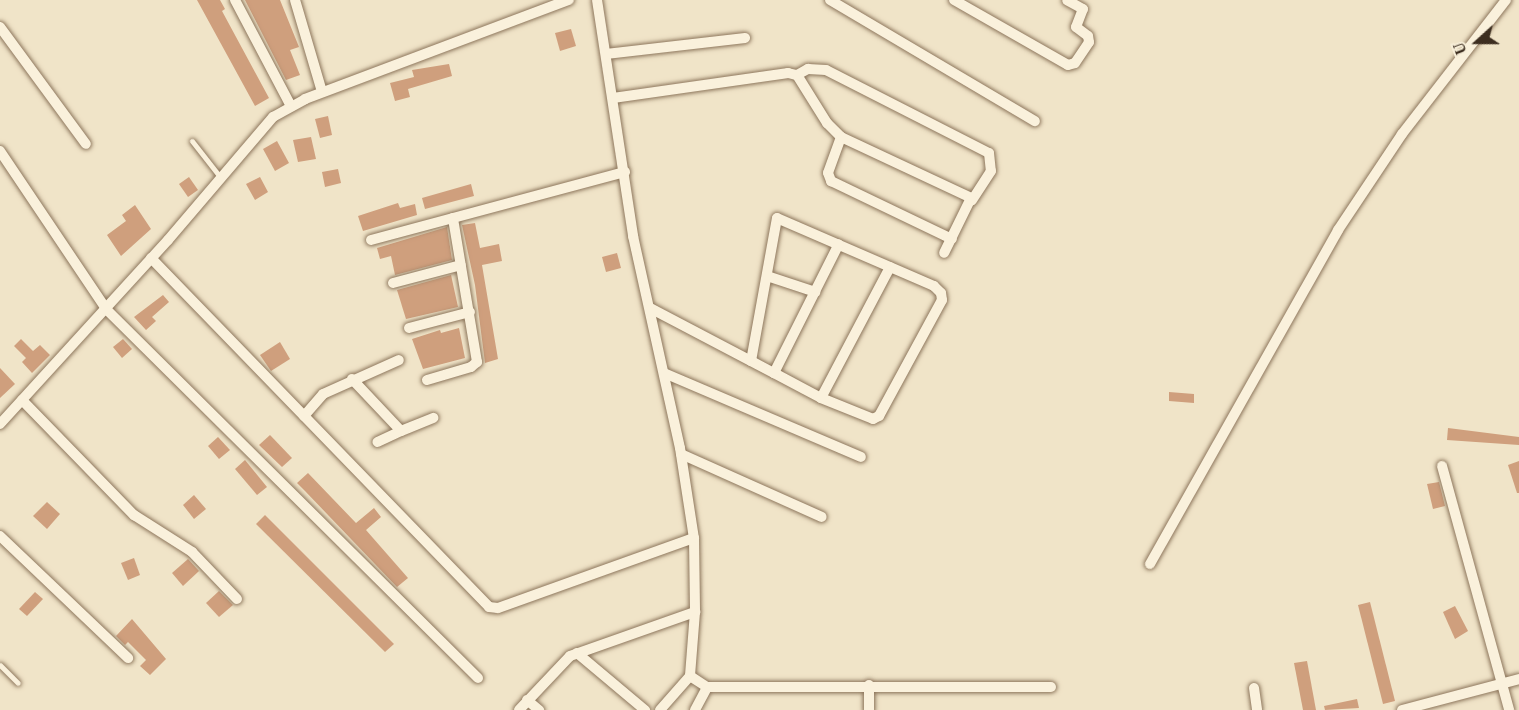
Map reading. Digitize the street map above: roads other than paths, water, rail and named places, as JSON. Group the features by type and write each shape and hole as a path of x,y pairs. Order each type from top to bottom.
{"street":[{"path":"235,0 291,106"},
{"path":"295,0 322,92"},
{"path":"0,424 106,309 267,123 291,106 322,92 569,0"},
{"path":"597,0 633,236 681,454 694,537 695,612 690,676 660,710"},
{"path":"830,0 1035,121"},
{"path":"954,0 1068,65 1075,63 1089,42 1088,36 1076,27 1083,9 1067,0"},
{"path":"1150,564 1338,230 1402,134 1506,0"},
{"path":"0,27 86,144"},
{"path":"606,54 745,38"},
{"path":"613,98 788,73 797,75 808,69 826,70 989,153 991,171 972,200 944,253"},
{"path":"797,75 832,130 841,137 972,200"},
{"path":"841,137 828,173 831,181 952,239"},
{"path":"0,151 106,309 478,678"},
{"path":"371,240 625,172"},
{"path":"427,380 476,364 470,312 453,218"},
{"path":"650,308 821,398 868,418 878,418 942,300 937,288 783,218 775,219 751,361"},
{"path":"774,373 839,244"},
{"path":"151,258 489,608 498,608 694,537"},
{"path":"393,283 461,265"},
{"path":"821,398 890,267"},
{"path":"767,276 815,292"},
{"path":"409,328 470,312"},
{"path":"304,416 323,394 352,379 399,360"},
{"path":"664,373 861,457"},
{"path":"352,379 401,431"},
{"path":"22,400 135,515 192,552 237,599"},
{"path":"377,442 433,418"},
{"path":"681,454 822,517"},
{"path":"1442,466 1509,710"},
{"path":"0,536 128,658"},
{"path":"519,710 563,662 577,653 695,612"},
{"path":"577,653 645,710"},
{"path":"690,676 707,687 869,685 1051,687"},
{"path":"1402,710 1519,679"},
{"path":"868,710 869,685"},
{"path":"695,710 707,687"},
{"path":"1254,688 1257,710"},
{"path":"527,700 539,710"}],"lane":[{"path":"192,141 221,178"},
{"path":"0,665 18,683"}]}
